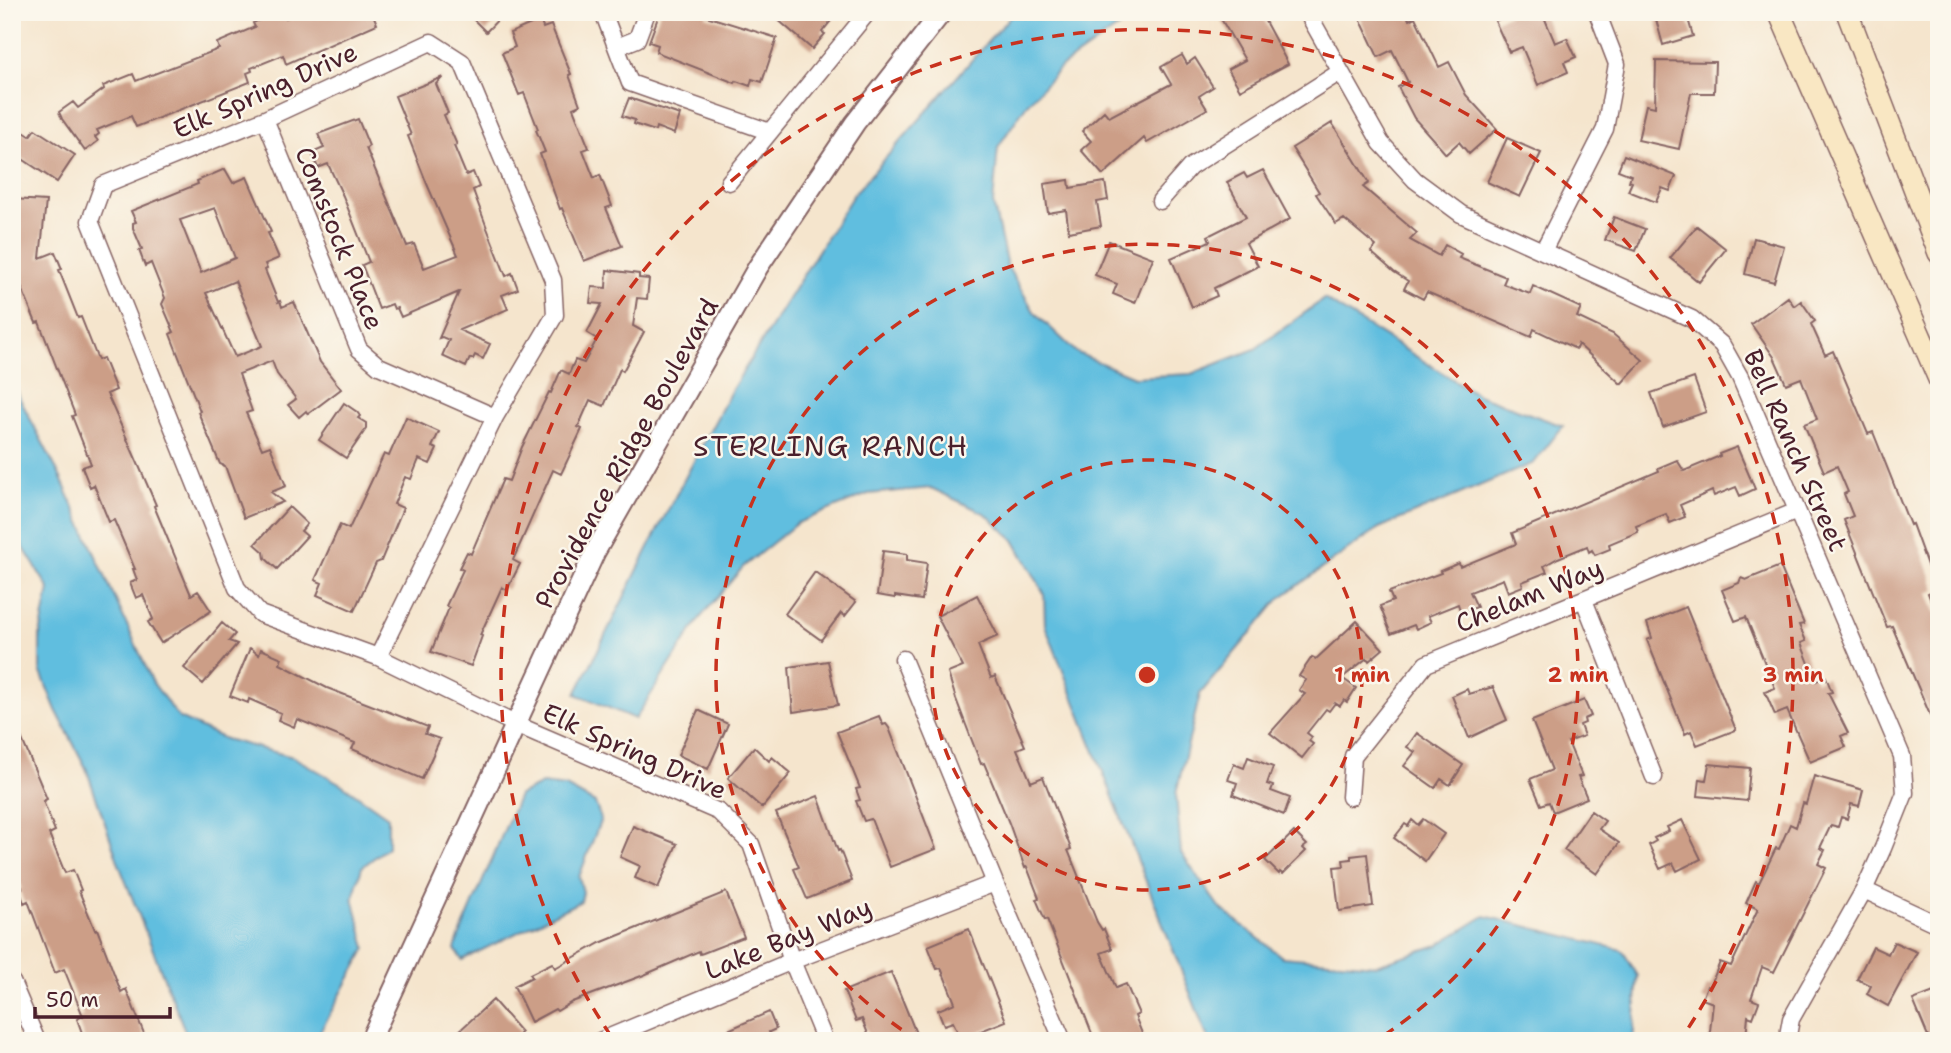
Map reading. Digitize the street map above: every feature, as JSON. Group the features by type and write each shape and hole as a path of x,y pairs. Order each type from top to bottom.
{"main road":[{"path":"1779,12 1939,379"},
{"path":"1847,12 1939,253"}],"street":[{"path":"603,12 630,83 770,132"},
{"path":"617,47 637,39 647,12"},
{"path":"729,182 868,12"},
{"name":"Providence Ridge Boulevard","path":"370,1041 595,552 758,267 855,123 942,12"},
{"name":"Providence Ridge Boulevard","path":"926,34 948,12"},
{"name":"Bell Ranch Street","path":"1307,12 1381,143 1415,180 1461,214 1692,319 1722,345 1740,377 1902,756 1905,793 1864,890 1791,1019 1787,1041"},
{"path":"1543,251 1605,129 1617,64 1597,12"},
{"name":"Elk Spring Drive","path":"379,657 495,417 555,315 553,280 462,62 431,42 265,119 103,186 90,221 237,588 260,614 379,657 515,723 719,811 751,844 792,961 825,1041"},
{"path":"1160,201 1190,167 1340,72"},
{"name":"Comstock Place","path":"265,119 359,349 379,366 495,417"},
{"name":"Chelam Way","path":"1350,797 1353,755 1426,664 1797,511"},
{"path":"1584,600 1654,777"},
{"path":"904,659 1063,1041"},
{"name":"Lake Bay Way","path":"600,1041 792,961 995,883"},
{"path":"1864,890 1939,925"},
{"path":"12,982 37,1041"}],"water":[{"path":"1014,12 1124,12 1120,26 1061,67 1026,105 998,147 993,203 1007,266 1035,313 1077,353 1134,377 1191,374 1255,349 1324,299 1478,395 1563,426 1534,463 1379,528 1280,598 1200,694 1176,794 1181,853 1219,907 1282,957 1376,965 1438,945 1485,916 1622,950 1638,976 1633,1041 1209,1041 1045,625 1044,593 1014,540 986,514 931,488 868,494 797,523 743,567 700,618 635,719 576,694 656,533 731,391 853,195"},
{"path":"12,379 60,476 153,683 179,718 225,739 293,757 341,784 388,817 388,847 362,867 353,898 366,948 315,1041 189,1041 120,867 86,768 56,710 40,670 40,635 49,589 12,529"},
{"path":"542,784 566,787 595,803 601,819 579,877 583,892 581,901 462,960 455,949 459,937 519,795"}],"building":[{"path":"262,12 284,12 286,18 300,12 372,12 377,24 286,64 283,55 251,68 252,71 247,73 250,82 136,127 131,116 97,130 99,134 95,137 98,141 85,151 62,119 59,112 73,102 78,108 104,89 103,86 133,74 136,81 219,49 217,43 255,27 253,23 264,18"},
{"path":"466,12 505,12 486,32"},
{"path":"660,12 707,12 706,16 777,38 762,82 752,79 750,86 736,81 735,83 656,52 658,45 649,42"},
{"path":"769,12 838,12 812,49"},
{"path":"1217,12 1260,12 1288,64 1240,90 1228,69 1245,60"},
{"path":"1357,12 1406,12 1409,20 1415,17 1439,67 1449,62 1466,95 1497,129 1469,154 1459,142 1446,154 1414,118 1398,87 1408,82 1392,50 1378,57"},
{"path":"1514,12 1542,12 1555,43 1567,38 1576,57 1564,62 1568,72 1538,85 1522,47 1509,52 1495,21"},
{"path":"1654,12 1686,12 1693,36 1663,45"},
{"path":"540,20 543,28 551,25 571,74 569,75 580,105 573,108 589,148 583,150 594,178 600,175 612,206 606,208 622,246 584,261 562,208 560,209 540,154 545,152 524,93 519,95 502,53 515,47 510,33"},
{"path":"1182,55 1187,64 1195,58 1213,87 1199,96 1207,109 1147,143 1144,138 1103,175 1081,150 1091,141 1082,131 1104,111 1109,117 1171,84 1161,67"},
{"path":"1656,61 1715,62 1714,93 1691,93 1679,149 1638,140 1646,105 1655,107"},
{"path":"443,77 436,84 448,113 444,115 457,145 454,146 466,175 473,172 479,187 473,190 487,228 506,276 512,273 518,289 502,295 508,309 459,330 490,344 483,359 475,355 473,359 470,358 466,367 442,356 449,340 439,338 459,292 401,317 392,304 379,309 362,265 369,262 343,196 328,164 318,168 312,153 324,148 318,134 358,119 369,146 366,148 407,246 414,244 424,268 458,255 427,184 395,96"},
{"path":"629,98 680,115 674,134 656,127 655,131 634,124 635,120 622,116"},
{"path":"1332,123 1369,183 1363,187 1417,233 1410,240 1439,256 1445,245 1461,254 1459,258 1506,277 1503,284 1530,294 1533,286 1581,308 1577,317 1613,334 1643,360 1621,384 1578,344 1576,349 1534,329 1531,337 1427,292 1423,299 1404,289 1408,281 1371,252 1376,246 1344,219 1336,224 1316,194 1319,192 1292,148"},
{"path":"35,129 75,155 57,182 12,152 12,145 22,131 30,136"},
{"path":"1507,138 1541,153 1520,197 1487,182"},
{"path":"1624,155 1676,176 1670,191 1662,188 1656,202 1628,191 1632,182 1629,181 1631,175 1618,170"},
{"path":"225,169 233,183 247,177 271,232 268,233 279,258 265,264 278,302 280,301 282,307 294,302 320,362 341,389 308,414 306,411 299,417 288,405 296,399 277,374 272,361 239,374 252,411 246,413 262,449 270,446 286,486 271,492 283,502 244,518 225,466 220,464 198,412 200,411 170,334 174,332 162,304 165,298 151,263 145,266 139,250 142,249 133,228 133,223 136,222 131,211 198,184 197,181","holes":["215,208 235,258 201,273 180,220","235,281 262,346 235,357 206,293"]},
{"path":"1263,170 1290,219 1246,243 1258,266 1214,288 1217,296 1192,307 1171,258 1210,241 1208,236 1246,217 1227,182 1244,173 1247,178"},
{"path":"1069,180 1070,188 1105,182 1108,200 1097,202 1101,226 1069,232 1066,210 1048,213 1044,184"},
{"path":"12,199 46,201 40,258 55,252 62,269 59,270 78,318 81,317 98,360 103,358 116,390 107,394 156,505 154,506 191,595 198,591 211,611 161,643 148,622 153,619 143,595 136,598 130,583 137,580 135,569 114,520 109,522 94,485 90,487 82,467 91,464 39,322 36,323 21,286 16,287 12,278"},
{"path":"1614,217 1645,229 1636,251 1605,240"},
{"path":"1697,226 1726,249 1699,282 1670,258"},
{"path":"1754,238 1784,246 1774,282 1745,274"},
{"path":"1109,241 1153,258 1135,303 1113,294 1117,284 1095,275"},
{"path":"607,270 639,274 639,278 649,279 647,299 637,298 633,326 644,332 623,371 620,369 604,406 590,400 578,427 582,429 561,474 553,470 513,560 520,564 507,590 502,587 480,635 482,636 471,666 431,652 449,608 446,606 463,570 459,568 467,552 471,554 503,479 509,481 549,392 551,393 561,370 569,374 575,360 584,363 597,339 587,333 602,304 590,303 592,287 606,288"},
{"path":"1788,297 1794,306 1801,301 1815,321 1811,324 1825,355 1833,351 1868,434 1873,432 1910,525 1912,524 1936,590 1928,593 1939,622 1939,736 1892,626 1887,627 1844,520 1853,516 1844,494 1848,492 1837,466 1824,472 1804,424 1817,419 1801,378 1786,384 1774,357 1751,324"},
{"path":"1694,378 1706,412 1663,427 1651,393"},
{"path":"344,403 366,423 366,429 346,458 319,440"},
{"path":"406,417 439,432 432,447 437,449 430,464 419,459 411,479 405,477 394,504 403,508 381,561 376,563 354,611 317,595 322,583 315,580 340,525 349,529 384,454 389,456"},
{"path":"1737,447 1755,489 1740,496 1736,487 1714,496 1712,491 1680,505 1685,517 1670,523 1666,514 1636,526 1638,532 1609,544 1610,549 1595,555 1592,550 1589,552 1587,546 1558,558 1544,566 1547,572 1522,582 1523,586 1508,592 1503,579 1470,592 1477,607 1461,613 1458,604 1428,616 1431,622 1416,629 1414,625 1391,634 1380,606 1393,601 1389,592 1441,573 1440,571 1459,563 1460,567 1516,544 1512,533 1659,471 1658,468 1677,460 1684,471"},
{"path":"289,507 307,524 301,531 307,536 277,569 255,544"},
{"path":"883,551 907,554 907,560 927,563 922,600 877,595"},
{"path":"1780,566 1804,624 1799,625 1806,641 1801,643 1816,681 1826,677 1832,692 1828,693 1848,733 1841,736 1846,747 1810,762 1787,710 1775,715 1765,692 1775,688 1746,617 1735,621 1722,590 1739,583 1741,578 1746,580"},
{"path":"815,572 856,602 845,616 841,613 821,640 785,614"},
{"path":"977,595 998,636 978,645 991,678 995,676 1025,746 1017,749 1031,782 1043,777 1071,849 1068,850 1097,922 1102,930 1104,929 1112,949 1101,953 1116,988 1126,984 1139,1014 1135,1016 1145,1041 1095,1041 1047,919 1045,920 1036,899 1039,898 1027,867 1025,868 984,763 981,764 956,699 948,673 963,667 937,616"},
{"path":"1686,607 1736,730 1697,745 1691,731 1685,734 1647,640 1652,638 1647,623"},
{"path":"1357,621 1383,649 1342,678 1356,688 1347,702 1344,700 1340,706 1335,703 1329,711 1326,709 1307,733 1312,737 1309,741 1313,744 1302,758 1270,733 1305,694 1299,690 1306,680 1299,676 1312,657 1316,659"},
{"path":"222,623 235,634 229,641 237,644 203,684 184,668"},
{"path":"250,648 259,655 261,649 282,658 280,664 327,688 428,727 425,734 440,739 422,779 352,749 355,743 297,719 294,727 278,720 281,713 249,699 248,703 230,696"},
{"path":"828,661 838,705 793,712 789,667"},
{"path":"1493,687 1507,720 1469,738 1452,696 1467,689 1469,694"},
{"path":"1584,700 1591,716 1584,719 1585,723 1580,725 1584,736 1568,742 1582,776 1578,777 1587,798 1553,812 1549,802 1541,805 1530,779 1552,770 1532,721"},
{"path":"698,710 728,724 708,769 678,755"},
{"path":"879,716 883,725 886,724 889,728 936,849 890,867 871,819 864,821 856,801 860,800 856,789 860,788 837,732"},
{"path":"13,718 47,799 43,801 55,831 49,834 65,873 73,870 81,890 79,891 121,992 126,989 147,1041 85,1041 77,1019 83,1016 64,969 55,973 28,901 24,903 19,889 22,888 12,863"},
{"path":"1417,733 1463,765 1450,785 1441,779 1435,788 1404,766 1415,752 1407,747"},
{"path":"754,747 769,761 772,757 791,773 762,808 728,778"},
{"path":"1248,757 1273,767 1267,784 1273,786 1271,791 1290,798 1284,815 1233,795 1237,783 1228,780 1234,764 1244,768"},
{"path":"1709,764 1750,768 1747,801 1698,796 1700,779 1706,780"},
{"path":"1814,776 1863,790 1859,806 1851,804 1847,819 1841,817 1838,827 1831,825 1820,848 1825,850 1818,864 1826,868 1774,972 1762,967 1751,999 1759,1002 1753,1018 1748,1016 1746,1038 1744,1041 1709,1041 1713,1003 1702,999 1707,986 1710,987 1720,962 1731,966 1758,909 1746,903 1776,848 1779,849 1790,824 1796,827"},
{"path":"818,796 852,881 807,899 794,869 799,867 776,813"},
{"path":"1591,811 1605,821 1599,829 1619,843 1597,874 1564,850"},
{"path":"1423,819 1444,834 1425,861 1394,838 1405,824 1408,826 1412,820 1418,825"},
{"path":"1682,820 1701,859 1677,871 1673,863 1660,869 1649,845 1656,841 1654,838 1669,831 1667,827"},
{"path":"633,826 677,844 658,888 635,878 640,866 620,857"},
{"path":"1294,832 1307,845 1303,848 1306,851 1283,874 1279,874 1265,860"},
{"path":"1367,854 1373,906 1339,911 1334,867 1344,866 1343,860 1351,859 1351,856"},
{"path":"726,892 744,937 700,954 699,951 572,1002 557,1011 555,1009 531,1022 514,986 532,977 530,974 552,963 555,968 600,943"},
{"path":"969,929 1006,1021 961,1039 953,1022 944,1025 938,1010 955,1003 941,968 937,969 928,946"},
{"path":"1894,942 1917,952 1888,1006 1867,994 1871,986 1857,979 1873,947 1888,954"},
{"path":"891,972 919,1041 871,1041 862,1019 856,1021 844,991"},
{"path":"1939,990 1939,1041 1930,1041 1913,1000"},
{"path":"493,1000 521,1032 519,1034 524,1041 467,1041 458,1032"},
{"path":"769,1012 776,1029 769,1032 773,1041 732,1041 728,1030"}],"district":[{"name":"STERLING RANCH","path":"831,446"}]}
